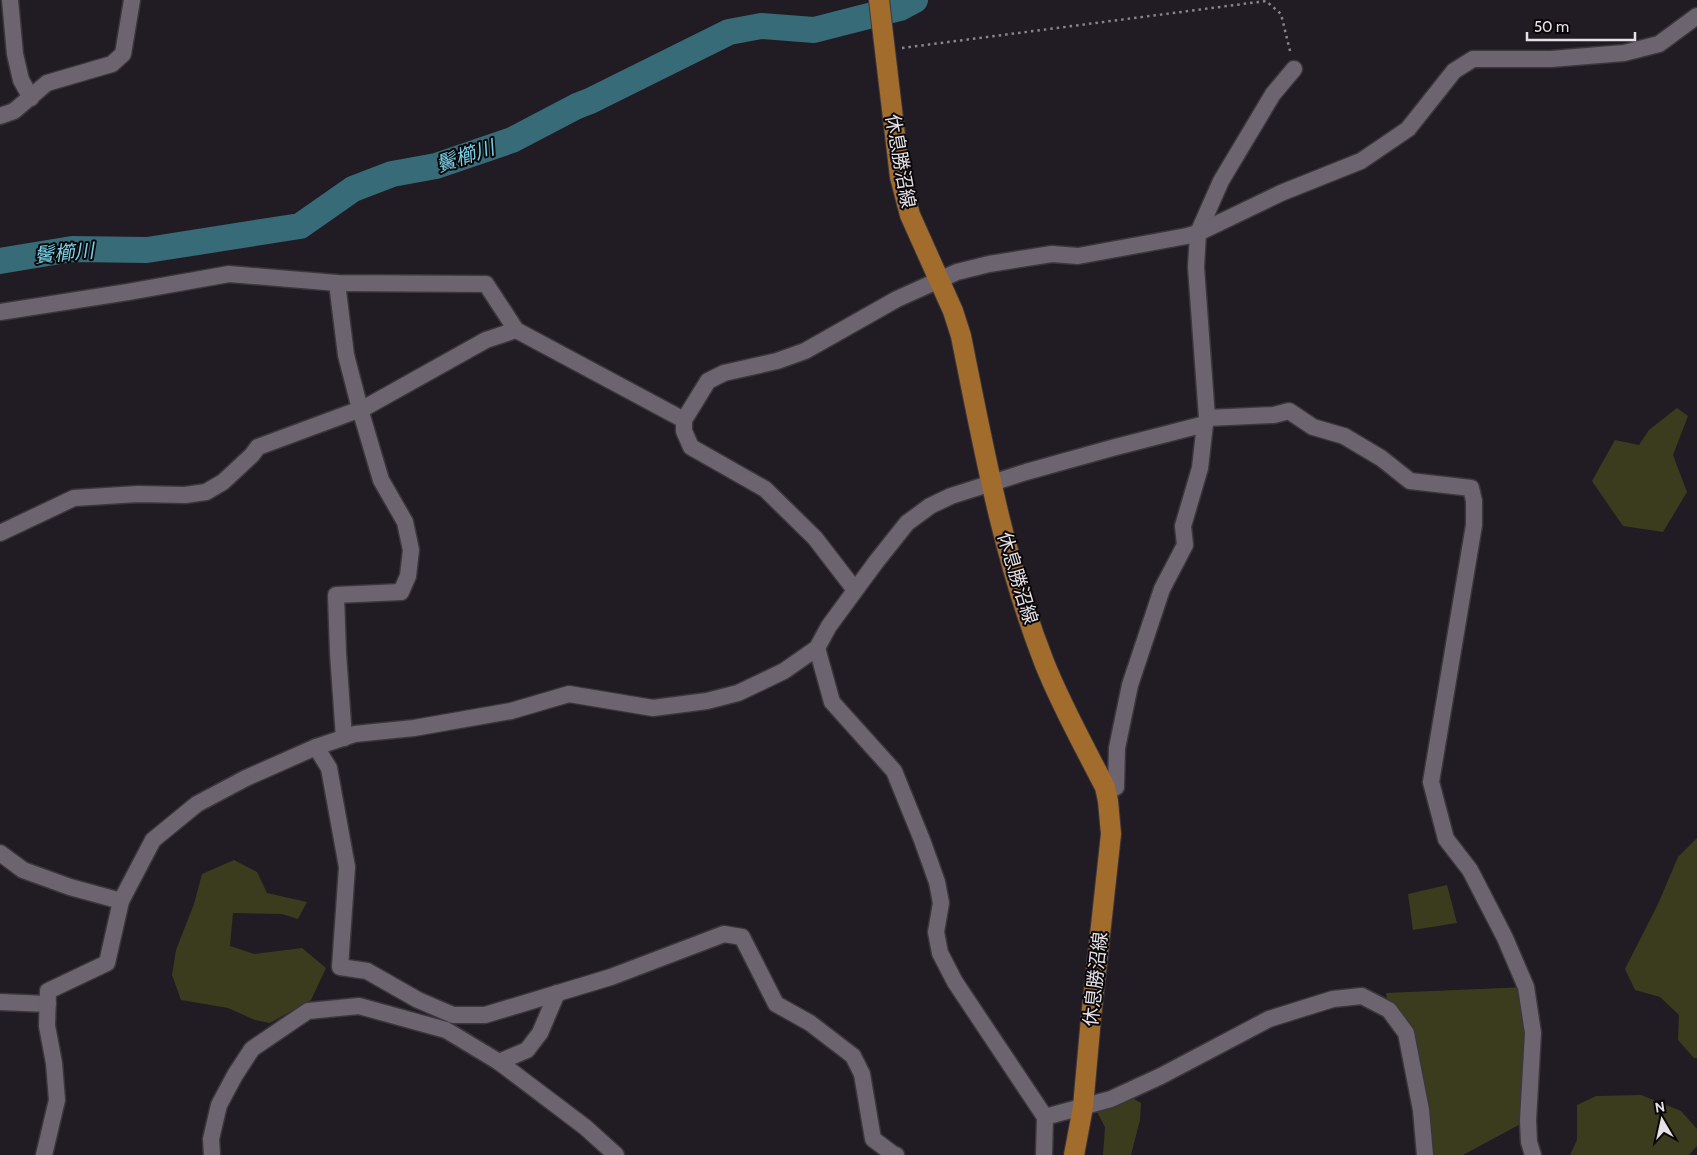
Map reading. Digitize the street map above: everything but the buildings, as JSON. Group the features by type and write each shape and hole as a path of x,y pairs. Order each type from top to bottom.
{"main road":[{"name":"休息勝沼線","path":"879,0 900,177 910,215 953,311 961,336 1004,538 1044,662 1106,793 1108,801 1111,834 1083,1108 1074,1155"}],"street":[{"path":"10,0 15,54 21,80 31,98"},
{"path":"0,116 14,111 47,83 112,64 123,54 132,0"},
{"path":"855,590 815,538 765,489 691,447 684,430 684,420 708,381 724,373 777,361 805,351 897,299 957,272 989,264 1052,254 1078,256 1198,233 1281,193 1361,161 1408,129 1454,70 1473,59 1551,59 1624,53 1659,44 1697,16"},
{"path":"1106,793 1116,788 1116,748 1136,664 1162,589 1185,545 1183,526 1200,468 1206,421 1196,267 1198,233 1221,181 1273,94 1294,69"},
{"path":"0,312 229,274 337,283 486,284 516,330 684,420"},
{"path":"337,283 346,355 360,409 382,480 405,522 412,550 408,576 401,592 336,595 344,738"},
{"path":"0,533 74,498 138,494 185,495 206,492 223,482 258,447 360,409 486,340 516,330"},
{"path":"44,1155 57,1100 54,1063 47,1026 48,991 107,963 121,901 153,840 197,804 246,778 316,747 355,734 414,728 510,711 569,694 652,708 707,701 738,694 784,671 817,648 829,626 907,523 937,502 992,483 1206,421 1274,415 1288,411 1313,427 1344,436 1381,458 1410,481 1471,488 1474,501 1474,525 1431,782 1446,838 1470,870 1506,938 1526,987 1532,1033 1528,1120 1529,1142 1533,1155"},
{"path":"817,648 832,702 894,771 937,882 941,903 936,932 940,954 955,982 1045,1117 1044,1155"},
{"path":"316,747 329,768 347,867 340,967 367,971 418,1000 453,1015 485,1016 611,976 724,934 742,937 776,1004 810,1023 853,1056 862,1074 873,1140 896,1155"},
{"path":"0,853 23,870 70,887 121,901"},
{"path":"499,1062 527,1050 540,1033 557,993"},
{"path":"1045,1117 1083,1108 1112,1098 1161,1076 1269,1019 1333,999 1362,996 1388,1010 1406,1033 1421,1110 1425,1155"},
{"path":"0,1002 48,1004"},
{"path":"212,1155 211,1139 219,1105 252,1049 308,1011 359,1006 446,1030 499,1062 585,1126 616,1155"},
{"path":"585,1126 596,1155"}],"path":[{"path":"885,47 1266,1 1281,14 1294,69"}],"green space":[{"path":"1677,408 1688,416 1673,455 1687,492 1663,532 1623,526 1592,481 1615,440 1639,445 1649,430"},
{"path":"1697,838 1697,1058 1694,1058 1678,1040 1679,1015 1660,997 1635,990 1625,969 1658,904 1678,857"},
{"path":"234,860 257,872 267,893 307,902 298,919 282,914 233,913 230,946 254,954 302,948 326,968 311,1000 270,1023 255,1020 228,1008 181,1000 172,975 176,950 194,904 202,874"},
{"path":"1447,885 1457,923 1413,930 1408,894"},
{"path":"1526,987 1528,1120 1463,1155 1425,1155 1406,1033 1389,1010 1386,993"},
{"path":"1641,1095 1681,1111 1697,1129 1697,1146 1689,1155 1570,1155 1577,1140 1577,1105 1596,1096"},
{"path":"1129,1096 1141,1103 1140,1120 1131,1155 1103,1155 1105,1127 1096,1110"}],"waterway":[{"name":"鬢櫛川","path":"0,261 72,249 147,250 300,226 353,189 392,174 436,166 512,140 729,32 761,26 814,30 900,8 915,0"}]}
